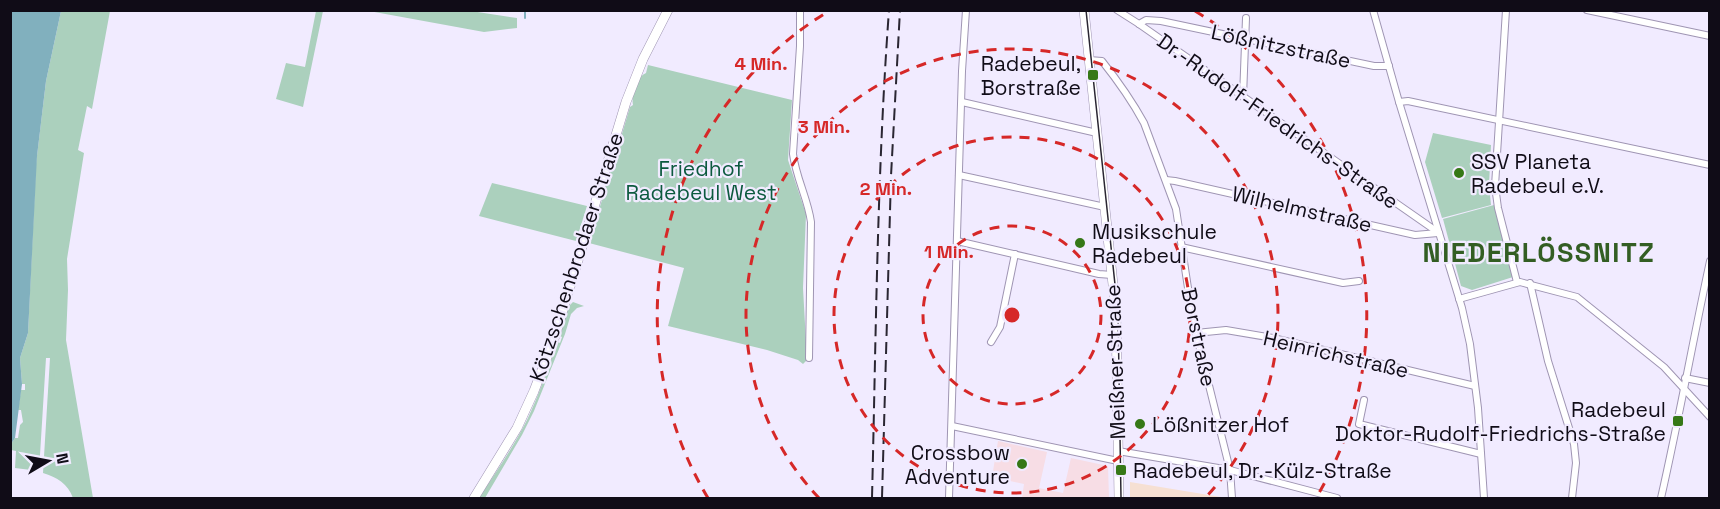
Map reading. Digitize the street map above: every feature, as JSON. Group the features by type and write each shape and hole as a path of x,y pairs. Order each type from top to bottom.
{"street":[{"name":"Kötzschenbrodaer Straße","path":"474,498 517,428 534,391 565,305 626,102 643,59 668,10"},
{"path":"800,10 793,154 794,165 811,222 809,358"},
{"path":"949,498 966,10"},
{"name":"Meißner Straße","path":"1084,10 1112,275 1116,333 1119,498"},
{"name":"Dr.-Rudolf-Friedrichs-Straße","path":"1117,10 1439,233"},
{"path":"1373,10 1459,298 1470,344 1484,498"},
{"path":"1506,10 1495,186 1498,208 1517,282"},
{"path":"1587,10 1710,36"},
{"path":"1243,97 1246,18"},
{"name":"Lößnitzstraße","path":"1139,24 1146,20 1161,21 1374,66 1389,66"},
{"name":"Borstraße","path":"1089,60 1102,61 1144,123 1176,209 1196,333 1230,470 1232,498"},
{"path":"1399,102 1408,101 1710,165"},
{"path":"962,102 1097,132"},
{"path":"959,175 1105,207"},
{"name":"Wilhelmstraße","path":"1166,180 1175,180 1415,235 1439,233"},
{"path":"957,241 1099,274 1112,275"},
{"path":"1181,247 1343,283 1359,281"},
{"path":"991,342 1000,327 1015,254"},
{"path":"1661,498 1710,261"},
{"path":"1459,298 1517,282 1578,297 1664,367 1710,417"},
{"path":"1530,284 1548,361 1572,436 1576,463 1572,498"},
{"name":"Heinrichstraße","path":"1196,333 1226,330 1263,337 1475,386"},
{"path":"1685,378 1710,383"},
{"path":"1364,400 1359,424 1481,454"},
{"path":"952,426 1118,456 1230,470 1337,498"}],"shaded area":[{"path":"998,441 1047,452 1039,488 1063,493 1071,458 1108,466 1109,498 1022,498 1024,484 992,477"},
{"path":"1130,482 1227,498 1130,498"}],"green space":[{"path":"61,11 110,11 92,109 87,106 78,150 84,153 67,259 66,340 93,498 73,498 61,482 43,473 50,358 46,358 39,471 15,468 16,451 11,450 11,444 15,438 18,438 20,425 23,422 21,410 18,410 21,390 25,390 25,384 22,384 20,358 28,333 36,164 46,81"},
{"path":"316,11 323,11 303,107 276,99 286,63 305,67"},
{"path":"369,11 471,11 517,18 517,28 484,32"},
{"name":"Friedhof Radebeul West","path":"648,65 792,100 788,160 806,214 803,288 807,360 803,364 798,360 767,350 668,326 684,268 589,243 630,107 633,105 635,87 639,78 646,73"},
{"name":"SSV Planeta Radebeul e.V.","path":"1433,133 1491,145 1489,185 1491,205 1442,218 1425,162"},
{"path":"492,183 587,206 576,241 479,216"},
{"path":"1494,205 1513,277 1472,290 1461,286 1443,219"},
{"path":"573,302 584,306 577,308 571,314 565,334 534,411 485,498 479,498 527,420 558,342 560,343 569,306"}],"water":[{"path":"11,10 61,11 46,81 37,156 28,333 20,358 22,384 15,438 11,444"}],"waterway":[{"path":"525,10 525,18"}],"tram line":[{"path":"1086,10 1118,313 1121,498"}],"railway":[{"path":"872,498 879,193 889,10"},
{"path":"882,498 891,176 900,10"}],"place":[{"name":"Radebeul, Borstraße","path":"1093,75"},
{"name":"SSV Planeta Radebeul e.V.","path":"1459,173"},
{"name":"Musikschule Radebeul","path":"1080,243"},
{"name":"Radebeul Doktor-Rudolf-Friedrichs-Straße","path":"1678,421"},
{"name":"Lößnitzer Hof","path":"1140,424"},
{"name":"Crossbow Adventure","path":"1022,464"},
{"name":"Radebeul, Dr.-Külz-Straße","path":"1121,470"}],"district":[{"name":"NIEDERLÖSSNITZ","path":"1539,252"}]}
